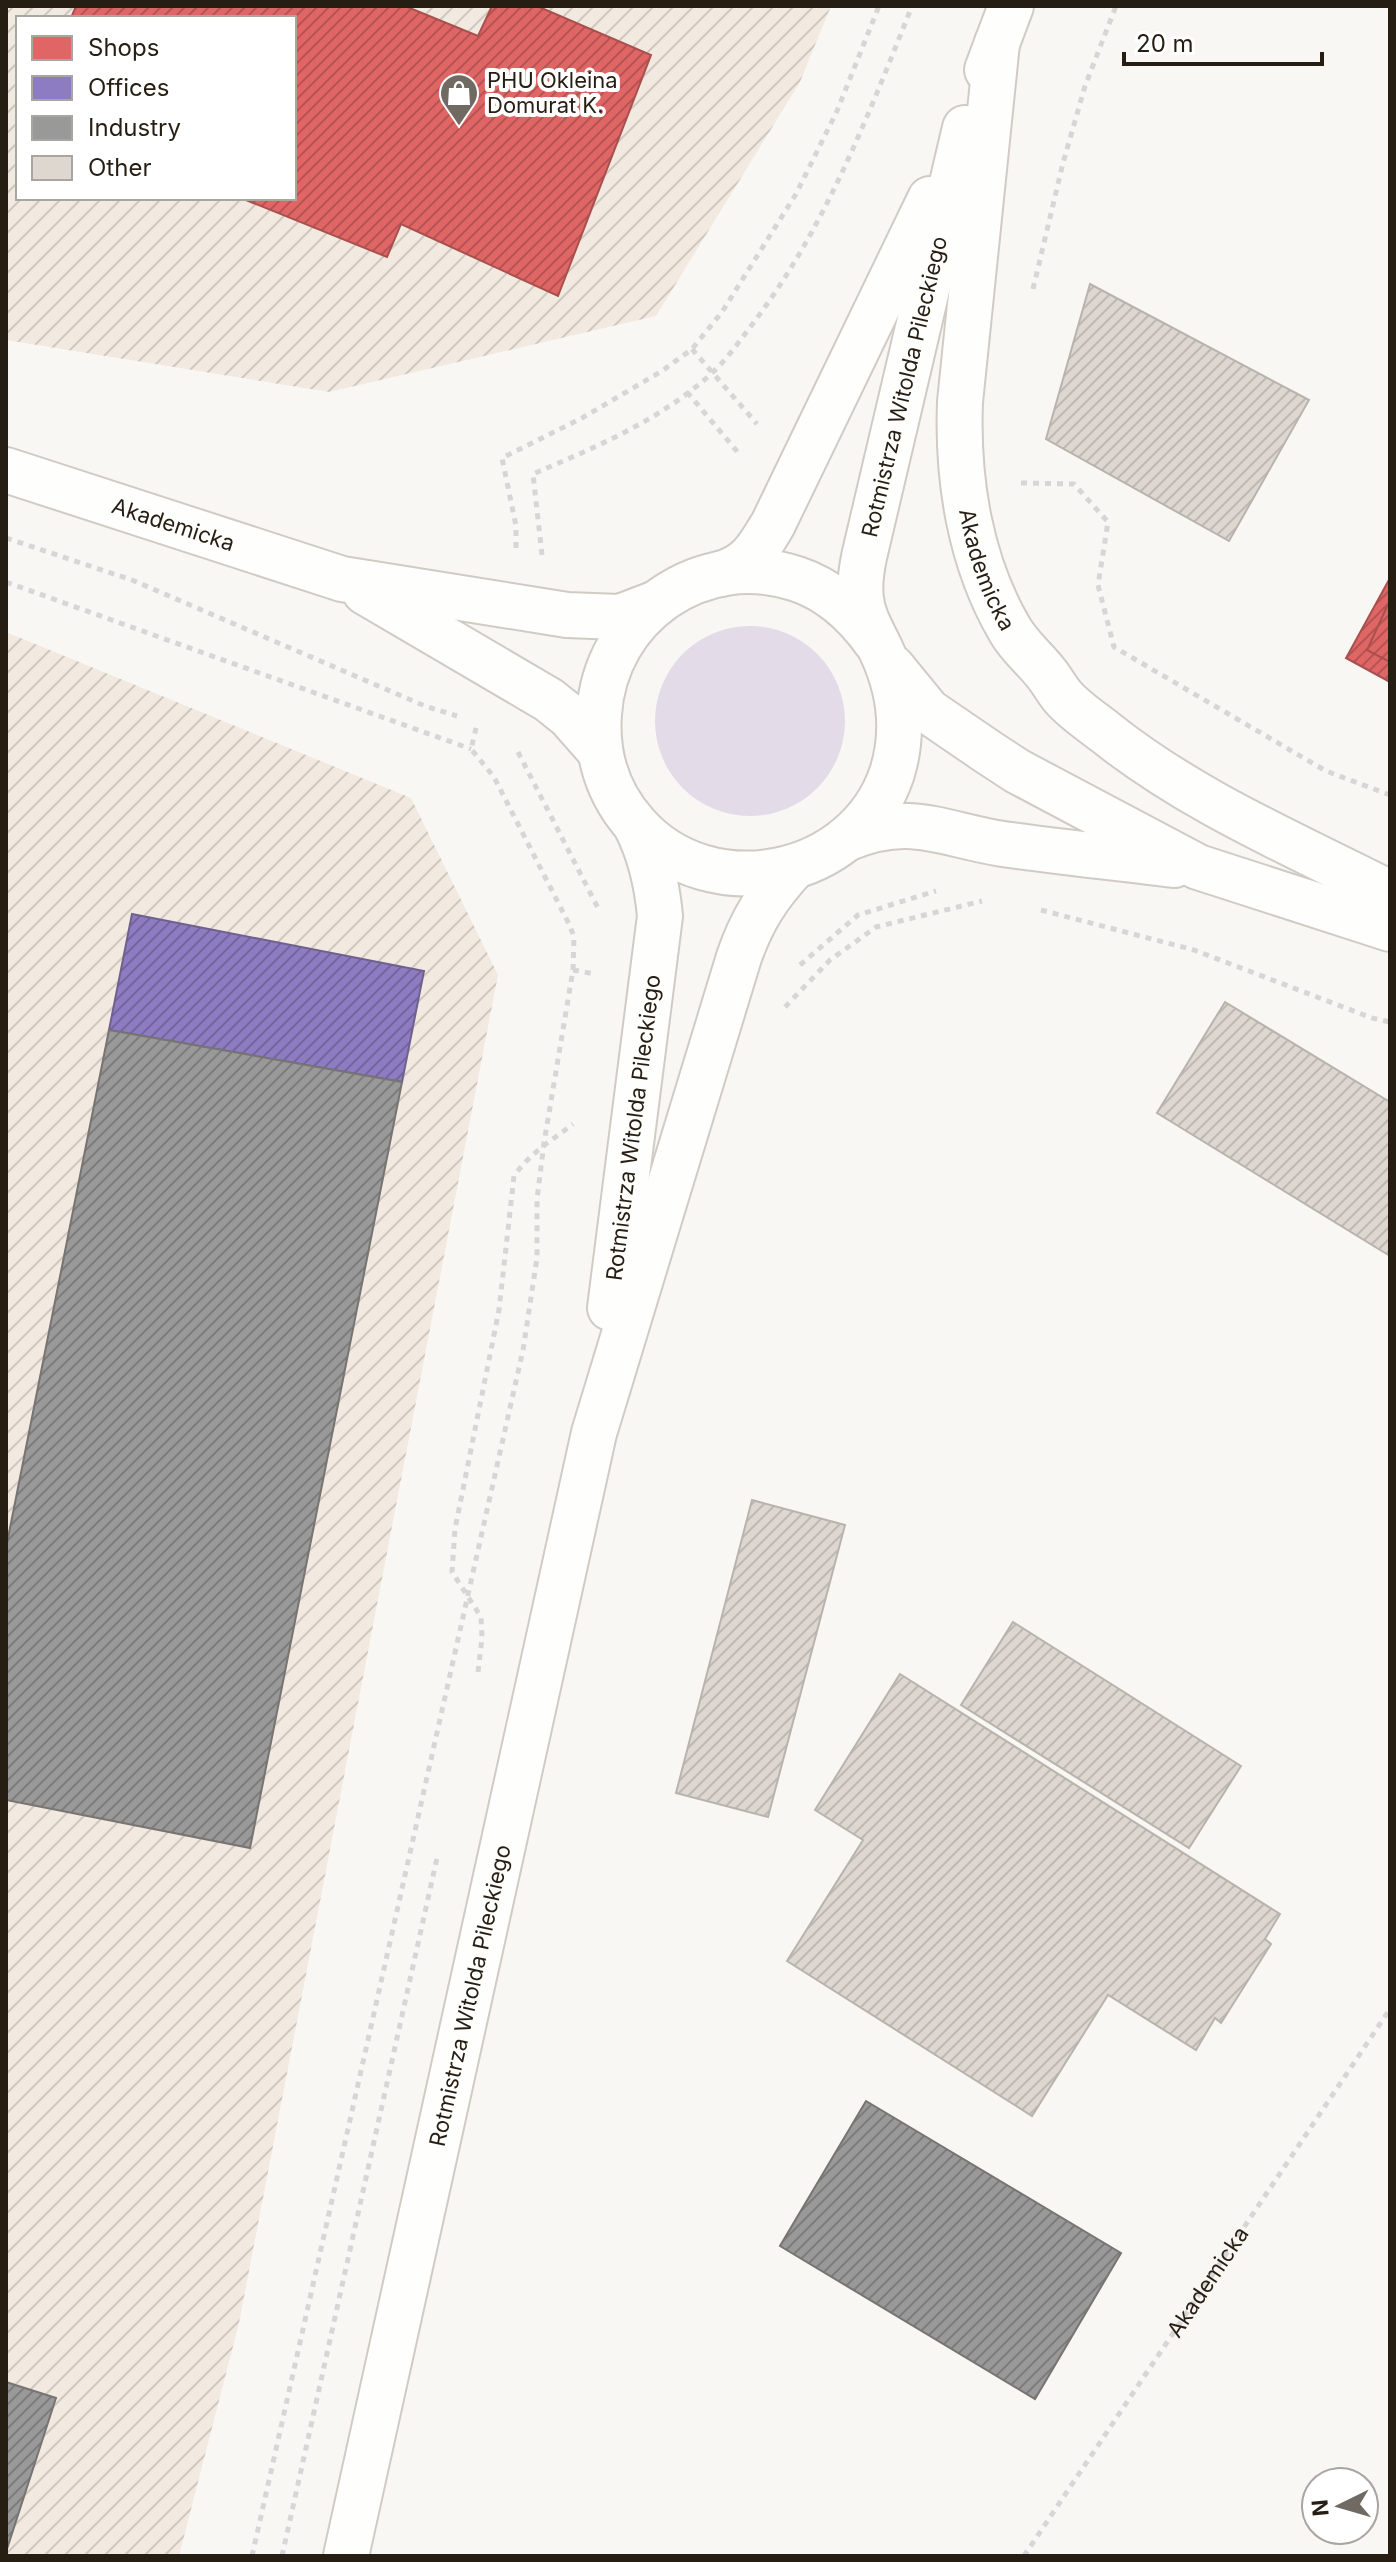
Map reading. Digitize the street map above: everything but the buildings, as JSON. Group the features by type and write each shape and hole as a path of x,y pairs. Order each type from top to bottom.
{"street":[{"name":"Akademicka","path":"1004,24 958,439 962,486 975,544 989,586 1011,633 1047,673 1063,698 1130,752 1200,797 1390,893"},
{"name":"Rotmistrza Witolda Pileckiego","path":"720,574 737,569 751,558 773,524 965,128 1004,24"},
{"name":"Rotmistrza Witolda Pileckiego","path":"879,647 866,621 860,581 965,128"},
{"name":"Akademicka","path":"6,470 342,579 532,609 620,617 654,604"},
{"path":"879,647 895,683 900,716 898,745 891,774 863,822 825,854 794,867 762,874 716,872 694,865 664,849 636,826 616,798 599,750 597,733 600,696 608,666 623,637 654,604 694,582 745,571 770,573 798,579 847,608 879,647 910,691 928,711 1017,771 1198,867 1390,929"},
{"name":"Akademicka","path":"342,579 549,700 569,716 599,750"},
{"path":"846,839 864,831 909,825 999,843 1198,867"},
{"name":"Rotmistrza Witolda Pileckiego","path":"594,1433 660,916 650,858 636,826"},
{"name":"Rotmistrza Witolda Pileckiego","path":"346,2556 594,1433 742,949 769,895 794,867"}],"path":[{"path":"532,609 502,458 582,418 662,371 692,349 747,275 796,194 837,111 879,6"},
{"path":"532,609 533,474 606,443 676,401 713,372 730,353 775,295 821,213 861,133 912,6"},
{"path":"1032,292 1085,86 1116,6"},
{"path":"1007,482 1074,484 1108,522 1098,585 1114,647 1326,771 1390,795"},
{"path":"6,538 132,580 425,706 478,722 471,749"},
{"path":"6,582 471,749 494,777 574,937 573,970 537,1199 537,1258 523,1350 252,2556"},
{"path":"523,685 507,732 606,923"},
{"path":"793,971 858,915 941,889"},
{"path":"1039,910 1194,950 1372,1018 1390,1022"},
{"path":"573,970 605,976"},
{"path":"475,1685 482,1638 481,1617 452,1572 454,1539 499,1310 514,1176 544,1143 573,1125 578,1117"},
{"path":"282,2556 437,1856"},
{"name":"Akademicka","path":"1024,2556 1390,2009"}],"shaded area":[{"path":"6,6 831,6 800,82 656,316 329,392 6,340"},
{"path":"750,626 786,633 817,654 838,685 845,721 838,757 817,788 786,809 750,816 714,809 683,788 662,757 655,721 662,685 683,654 714,633"},
{"path":"6,632 411,798 498,975 239,2323 179,2556 6,2556"}],"place":[{"name":"PHU Okleina Domurat K.","path":"459,127"}]}
